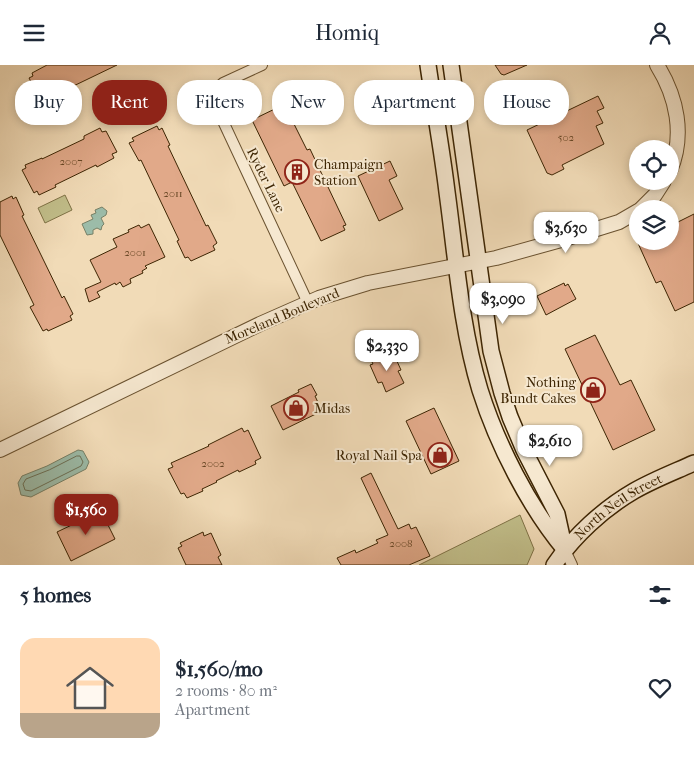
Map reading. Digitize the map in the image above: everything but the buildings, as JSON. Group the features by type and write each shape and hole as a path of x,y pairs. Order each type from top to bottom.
{"main road":[{"path":"428,65 457,264 472,356 480,390 491,421 526,493 547,528 565,550"},
{"path":"451,65 492,351 502,393 524,451 557,514 565,550"},
{"name":"North Neil Street","path":"554,565 565,550 591,524 627,495 694,463"}],"street":[{"name":"Ryder Lane","path":"262,65 217,87 213,95 214,102 308,303"},
{"path":"657,65 671,91 677,119 676,140"},
{"path":"650,200 658,190"},
{"name":"Moreland Boulevard","path":"0,450 260,324 308,303 368,283 480,261 595,231 629,216"},
{"path":"565,550 572,565"}],"shaded area":[{"path":"65,195 72,210 45,223 38,208"},
{"path":"520,515 534,549 527,565 419,565"}],"water":[{"path":"102,207 107,211 106,215 101,218 104,224 101,230 97,228 93,230 93,234 87,235 82,224 93,219 91,215 96,213 95,210"},
{"path":"78,450 83,451 89,462 86,469 31,497 21,495 18,483 22,476"}],"place":[{"name":"Champaign Station","path":"297,172"},
{"name":"Nothing Bundt Cakes","path":"593,390"},
{"name":"Midas","path":"296,408"},
{"name":"Royal Nail Spa","path":"440,455"}]}
